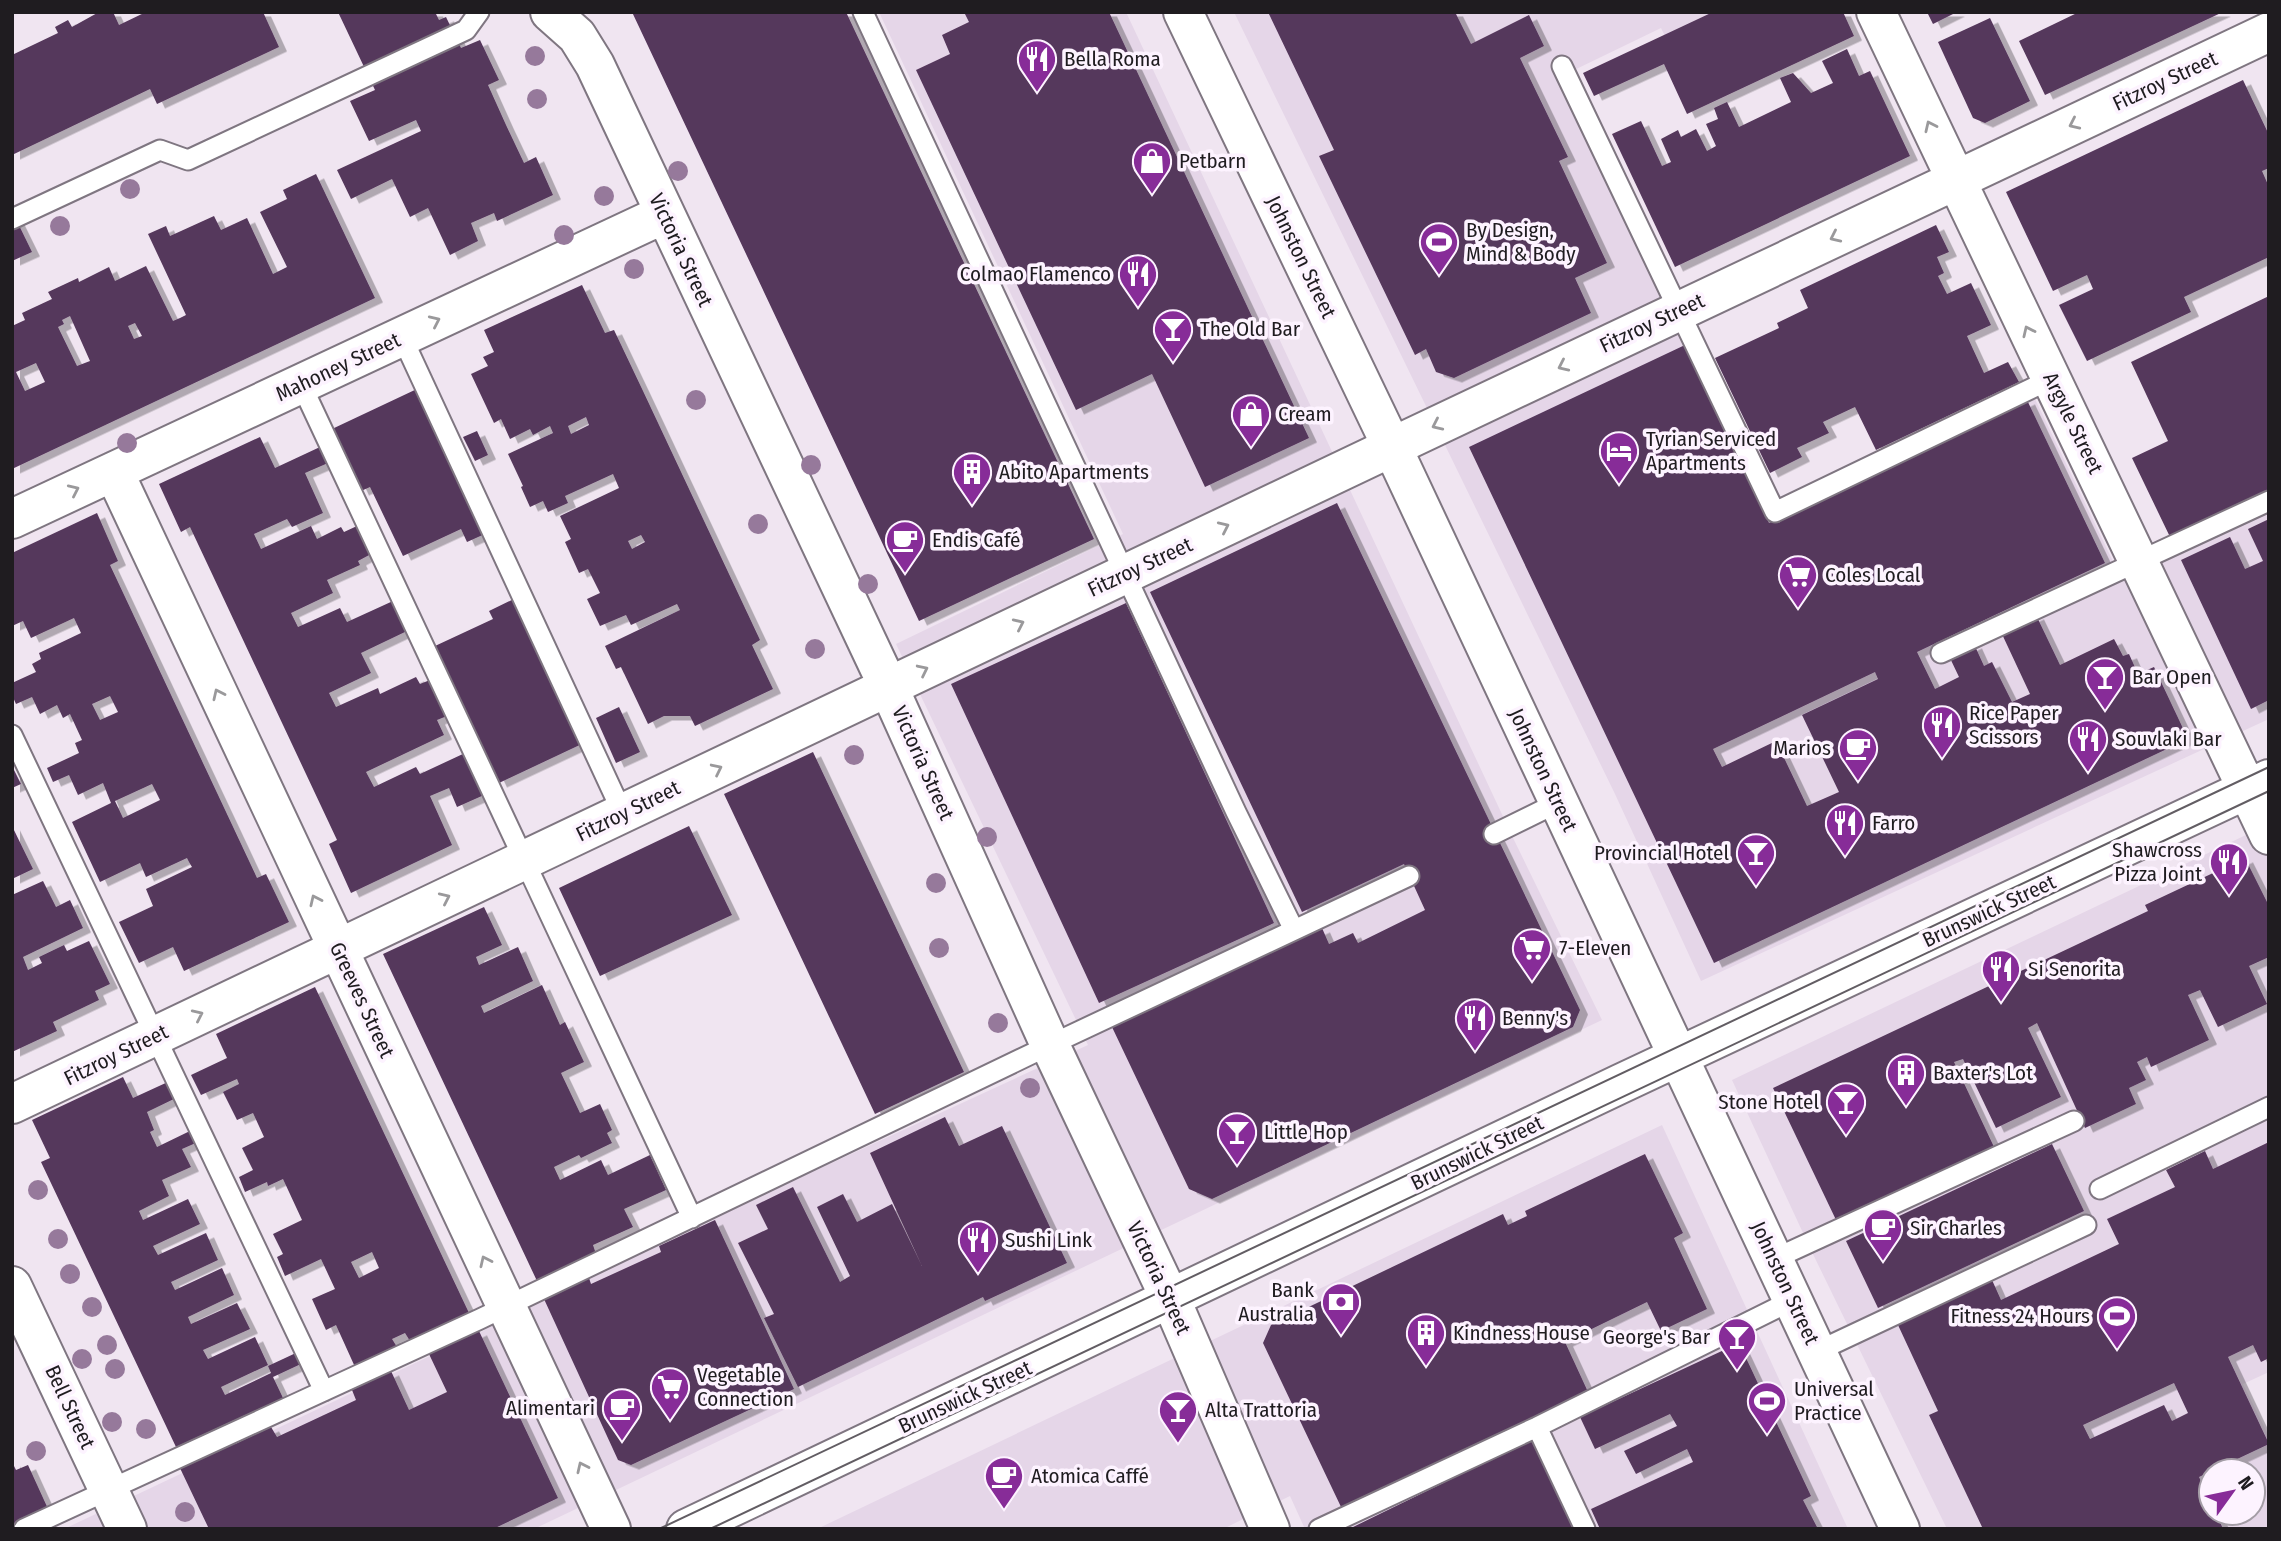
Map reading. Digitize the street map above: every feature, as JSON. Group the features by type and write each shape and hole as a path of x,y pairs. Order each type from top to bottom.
{"street":[{"name":"Victoria Street","path":"550,12 577,36 595,65 888,687 1050,1045 1170,1299 1270,1529"},
{"name":"Johnston Street","path":"1183,12 1392,447 1900,1529"},
{"name":"Argyle Street","path":"1876,12 2140,561 2258,784 2269,835"},
{"name":"Fitzroy Street","path":"12,1104 2269,32"},
{"name":"Mahoney Street","path":"12,519 664,214"},
{"name":"Greeves Street","path":"114,472 611,1529"},
{"name":"Brunswick Street","path":"685,1529 2258,784"},
{"name":"Bell Street","path":"12,1286 127,1529"}],"lane":[{"path":"12,219 160,150 188,160 466,30 479,12"},
{"path":"863,12 1236,812 1294,930"},
{"path":"1562,66 1774,512 2051,379"},
{"path":"402,337 623,814"},
{"path":"301,384 692,1217"},
{"path":"1941,653 2269,501"},
{"path":"12,735 324,1391"},
{"path":"1494,834 1559,802"},
{"path":"24,1529 506,1307 1050,1045 1409,876"},
{"path":"2100,1189 2269,1107"},
{"path":"1774,1259 2074,1121"},
{"path":"1818,1351 2086,1225"},
{"path":"1319,1529 1537,1427 1793,1300"},
{"path":"1537,1427 1585,1529"}],"shaded area":[{"path":"879,12 1126,12 1515,842 1602,1020 534,1529 64,1529 483,1331 540,1297 1088,1045 896,644 1123,534"},
{"path":"1234,12 1833,12 1698,103 1661,28 1568,73 1779,513 2035,399 2120,576 2269,506 2269,719 1701,981 1615,794"},
{"path":"2269,824 2269,1372 2243,1384 2269,1436 2269,1529 1947,1529 1810,1248 1732,1080"},
{"path":"1662,1125 1848,1529 1597,1529 1551,1435 1358,1529 1305,1529 1290,1496 1223,1529 817,1529"}],"building":[{"path":"99,12 113,12 119,25 146,12 263,12 279,47 157,104 150,89 12,155 12,55 58,33 55,27 68,20 72,27"},
{"path":"338,12 435,12 439,20 446,17 461,48 480,40 499,80 488,85 506,125 524,163 536,157 553,195 497,221 494,213 471,223 478,241 450,255 428,208 410,217 392,179 351,199 337,170 421,131 416,120 369,141 350,101 375,90"},
{"path":"632,12 846,12 1094,539 919,621"},
{"path":"964,12 1109,12 1309,438 1205,487 1152,374 1076,410 916,70 950,54 942,35 969,22"},
{"path":"1268,12 1455,12 1471,44 1529,15 1544,46 1520,58 1568,157 1559,161 1607,263 1575,278 1591,313 1454,378 1436,372 1426,349 1415,355 1319,156 1334,150"},
{"path":"1713,12 1843,12 1854,36 1687,114 1664,64 1594,96 1583,73"},
{"path":"1927,12 1957,12 1933,24"},
{"path":"2079,12 2223,12 2045,95 2019,41"},
{"path":"1990,18 2030,101 1985,123 1973,118 1938,42"},
{"path":"1847,49 1859,76 1870,71 1910,156 1675,267 1612,134 1641,121 1662,166 1671,162 1661,139 1678,130 1681,137 1696,129 1707,151 1716,146 1706,124 1718,119 1714,108 1727,102 1739,127 1791,102 1780,78 1793,73 1811,93 1833,83 1822,61"},
{"path":"2243,80 2269,135 2269,168 2262,171 2269,187 2269,257 2184,297 2191,312 2087,361 2059,305 2093,289 2087,275 2053,291 2006,192"},
{"path":"316,174 375,298 12,469 12,326 25,320 22,313 52,299 48,292 78,278 79,282 109,267 115,281 146,266 173,321 180,318 186,315 148,234 166,226 170,236 214,216 221,230 247,218 273,274 287,267 260,212 287,199 283,190","holes":["70,316 90,361 77,366 58,327 64,324 62,320","135,323 142,336 134,339 128,326","36,363 45,382 25,391 16,372"]},
{"path":"12,211 32,252 12,261"},
{"path":"1936,225 1949,252 1937,257 1944,273 1938,276 1947,294 1971,283 1991,325 1967,336 1984,373 2008,362 2019,382 1876,450 1855,407 1823,422 1829,433 1797,448 1802,457 1770,473 1715,358 1779,328 1777,323 1808,308 1800,290"},
{"path":"582,285 605,333 614,330 643,391 760,640 752,645 773,689 695,726 690,716 664,716 648,724 621,667 616,669 605,646 680,610 677,604 631,625 626,615 600,626 587,599 600,593 588,569 579,573 565,542 571,539 560,516 619,488 613,474 565,496 568,503 548,512 543,501 530,507 508,454 553,433 550,426 533,435 530,429 510,439 501,419 494,423 471,374 488,366 483,357 494,352 484,330","holes":["586,417 589,425 571,434 568,426","641,535 645,542 632,549 628,541"]},
{"path":"2269,296 2269,493 2171,539 2132,458 2168,441 2131,362"},
{"path":"1685,345 1769,523 2027,400 2105,563 1917,652 1935,689 1959,677 1949,656 1974,644 1984,666 1992,662 2012,702 2030,694 2001,632 2036,615 2060,665 2114,639 2123,656 2129,654 2138,674 2154,667 2188,739 1714,963 1469,447","holes":["1875,672 1878,679 1802,715 1839,792 1807,806 1776,741 1722,767 1713,749"]},
{"path":"419,388 487,533 467,542 461,529 403,556 370,487 361,491 332,429"},
{"path":"477,431 488,455 475,461 463,437"},
{"path":"260,437 275,468 320,447 328,463 305,473 323,513 292,527 287,519 254,534 261,549 311,526 317,539 341,527 344,532 357,526 371,554 358,561 360,565 327,580 333,593 291,613 298,627 340,608 347,622 393,601 407,631 361,653 371,673 329,693 336,707 378,688 380,694 416,677 420,684 430,680 447,716 437,720 444,735 366,772 374,787 416,767 420,774 465,753 484,795 457,807 449,788 430,796 452,845 351,893 329,844 337,840 190,527 181,532 159,484"},
{"path":"1337,503 1580,1010 1573,1027 1212,1199 1189,1189 1112,1027 1322,928 1329,944 1353,933 1358,943 1425,910 1404,864 1302,912 1150,592"},
{"path":"97,513 118,561 110,565 257,878 266,874 289,922 184,971 173,947 139,963 119,922 153,906 146,889 192,867 187,858 146,877 140,863 100,882 72,822 111,803 103,783 78,795 69,775 53,782 47,768 79,753 75,743 82,740 70,714 63,718 57,705 40,714 32,697 16,704 12,695 12,683 36,672 32,664 41,659 39,653 81,633 74,618 31,638 23,621 12,626 12,553","holes":["110,696 118,712 100,720 92,704","152,784 160,800 123,818 115,801"]},
{"path":"2269,519 2269,700 2251,709 2181,560 2230,537 2245,569 2263,561 2248,529"},
{"path":"518,597 586,742 499,783 435,646 493,619 489,611"},
{"path":"1126,603 1274,923 1099,1003 951,684"},
{"path":"619,707 640,752 616,763 596,718"},
{"path":"813,752 964,1072 875,1114 724,794"},
{"path":"12,766 21,784 12,788"},
{"path":"12,826 33,869 12,879"},
{"path":"689,826 732,915 600,976 559,888"},
{"path":"2245,858 2269,906 2269,957 2249,966 2267,1004 2218,1027 2200,990 2188,995 2209,1040 2151,1067 2147,1057 2137,1062 2146,1080 2129,1088 2136,1104 2085,1128 2037,1023 2028,1028 2061,1097 1996,1128 1963,1059 1954,1062 1994,1147 1837,1222 1773,1088 2148,911 2145,905"},
{"path":"43,881 56,907 70,900 83,928 23,957 28,970 42,963 39,957 64,945 67,951 89,941 110,984 95,991 99,1000 53,1022 57,1031 12,1052 12,895"},
{"path":"484,907 502,945 476,957 479,965 518,947 533,981 481,1006 484,1013 542,985 560,1025 565,1022 584,1062 561,1073 580,1113 600,1104 612,1130 607,1133 612,1143 554,1167 560,1180 601,1160 608,1175 650,1155 666,1190 624,1209 633,1227 593,1245 596,1254 537,1281 383,954"},
{"path":"315,987 469,1313 410,1341 405,1333 392,1339 397,1347 355,1367 336,1325 326,1330 312,1299 335,1289 321,1259 285,1276 277,1257 283,1254 273,1234 302,1220 283,1179 268,1186 267,1182 245,1192 239,1177 253,1170 242,1148 264,1137 253,1113 237,1120 223,1092 239,1084 237,1079 201,1095 191,1075 227,1058 216,1034","holes":["372,1252 379,1268 359,1278 351,1262"]},
{"path":"123,1077 133,1098 170,1081 178,1097 147,1112 154,1130 150,1132 157,1147 192,1130 198,1142 182,1149 191,1167 162,1180 169,1196 139,1211 143,1220 188,1199 200,1224 153,1246 158,1255 206,1233 218,1260 171,1282 175,1290 222,1268 234,1295 188,1317 191,1324 237,1303 250,1329 203,1350 208,1359 255,1337 268,1365 221,1387 225,1395 271,1373 268,1366 298,1352 303,1363 273,1377 283,1398 176,1447 41,1162 50,1158 32,1120"},
{"path":"945,1117 959,1146 1002,1126 1067,1263 985,1301 983,1297 798,1387 764,1318 774,1314 738,1243 768,1229 756,1205 793,1187 840,1282 850,1276 817,1207 843,1194 857,1222 892,1204 922,1266 870,1153"},
{"path":"2269,1142 2269,1358 2261,1362 2253,1345 2228,1357 2269,1444 2241,1457 2197,1457 2197,1527 2223,1529 1983,1529 1929,1415 1938,1411 1898,1325 1992,1280 2001,1300 2119,1244 2107,1219 2175,1187 2166,1170 2205,1151 2213,1169","holes":["2174,1383 2188,1413 2172,1421 2164,1405 2090,1439 2083,1425"]},
{"path":"2052,1144 2084,1211 1878,1308 1846,1241"},
{"name":"Kindness House","path":"1645,1154 1683,1233 1674,1238 1707,1309 1661,1331 1647,1302 1565,1342 1588,1392 1342,1509 1263,1343 1271,1325 1503,1214 1508,1225 1527,1216 1525,1211"},
{"path":"715,1220 794,1389 631,1465 618,1460 544,1299 589,1278 591,1284 661,1252 659,1246"},
{"path":"479,1331 558,1498 493,1529 209,1529 179,1466 271,1427 277,1437 356,1400 352,1390 391,1371 409,1410 447,1392 429,1354"},
{"path":"1739,1343 1811,1496 1803,1500 1818,1529 1600,1529 1591,1509 1693,1462 1687,1449 1636,1474 1624,1451 1677,1426 1670,1414 1595,1449 1580,1417"},
{"path":"1533,1439 1577,1529 1349,1529"},
{"path":"12,1462 16,1470 28,1465 49,1511 12,1528"}],"tram line":[{"path":"659,1529 2269,767"},
{"path":"710,1529 2269,791"}],"place":[{"name":"Bella Roma","path":"1037,93"},
{"name":"Petbarn","path":"1152,195"},
{"name":"By Design, Mind & Body","path":"1439,276"},
{"name":"Colmao Flamenco","path":"1138,308"},
{"name":"The Old Bar","path":"1173,363"},
{"name":"Cream","path":"1251,448"},
{"name":"Tyrian Serviced Apartments","path":"1619,485"},
{"name":"Abito Apartments","path":"972,506"},
{"name":"Endis Café","path":"905,574"},
{"name":"Coles Local","path":"1798,609"},
{"name":"Bar Open","path":"2105,711"},
{"name":"Rice Paper Scissors","path":"1942,759"},
{"name":"Souvlaki Bar","path":"2088,773"},
{"name":"Marios","path":"1858,782"},
{"name":"Farro","path":"1845,857"},
{"name":"Provincial Hotel","path":"1756,887"},
{"name":"Shawcross Pizza Joint","path":"2229,896"},
{"name":"7-Eleven","path":"1532,982"},
{"name":"Si Senorita","path":"2001,1003"},
{"name":"Benny's","path":"1475,1052"},
{"name":"Baxter's Lot","path":"1906,1107"},
{"name":"Stone Hotel","path":"1846,1136"},
{"name":"Little Hop","path":"1237,1166"},
{"name":"Sir Charles","path":"1883,1262"},
{"name":"Sushi Link","path":"978,1274"},
{"name":"Bank Australia","path":"1341,1336"},
{"name":"Fitness 24 Hours","path":"2117,1350"},
{"name":"Kindness House","path":"1426,1367"},
{"name":"George's Bar","path":"1737,1371"},
{"name":"Vegetable Connection","path":"670,1421"},
{"name":"Universal Practice","path":"1767,1435"},
{"name":"Alimentari","path":"622,1442"},
{"name":"Alta Trattoria","path":"1178,1444"},
{"name":"Atomica Caffé","path":"1004,1510"}]}
